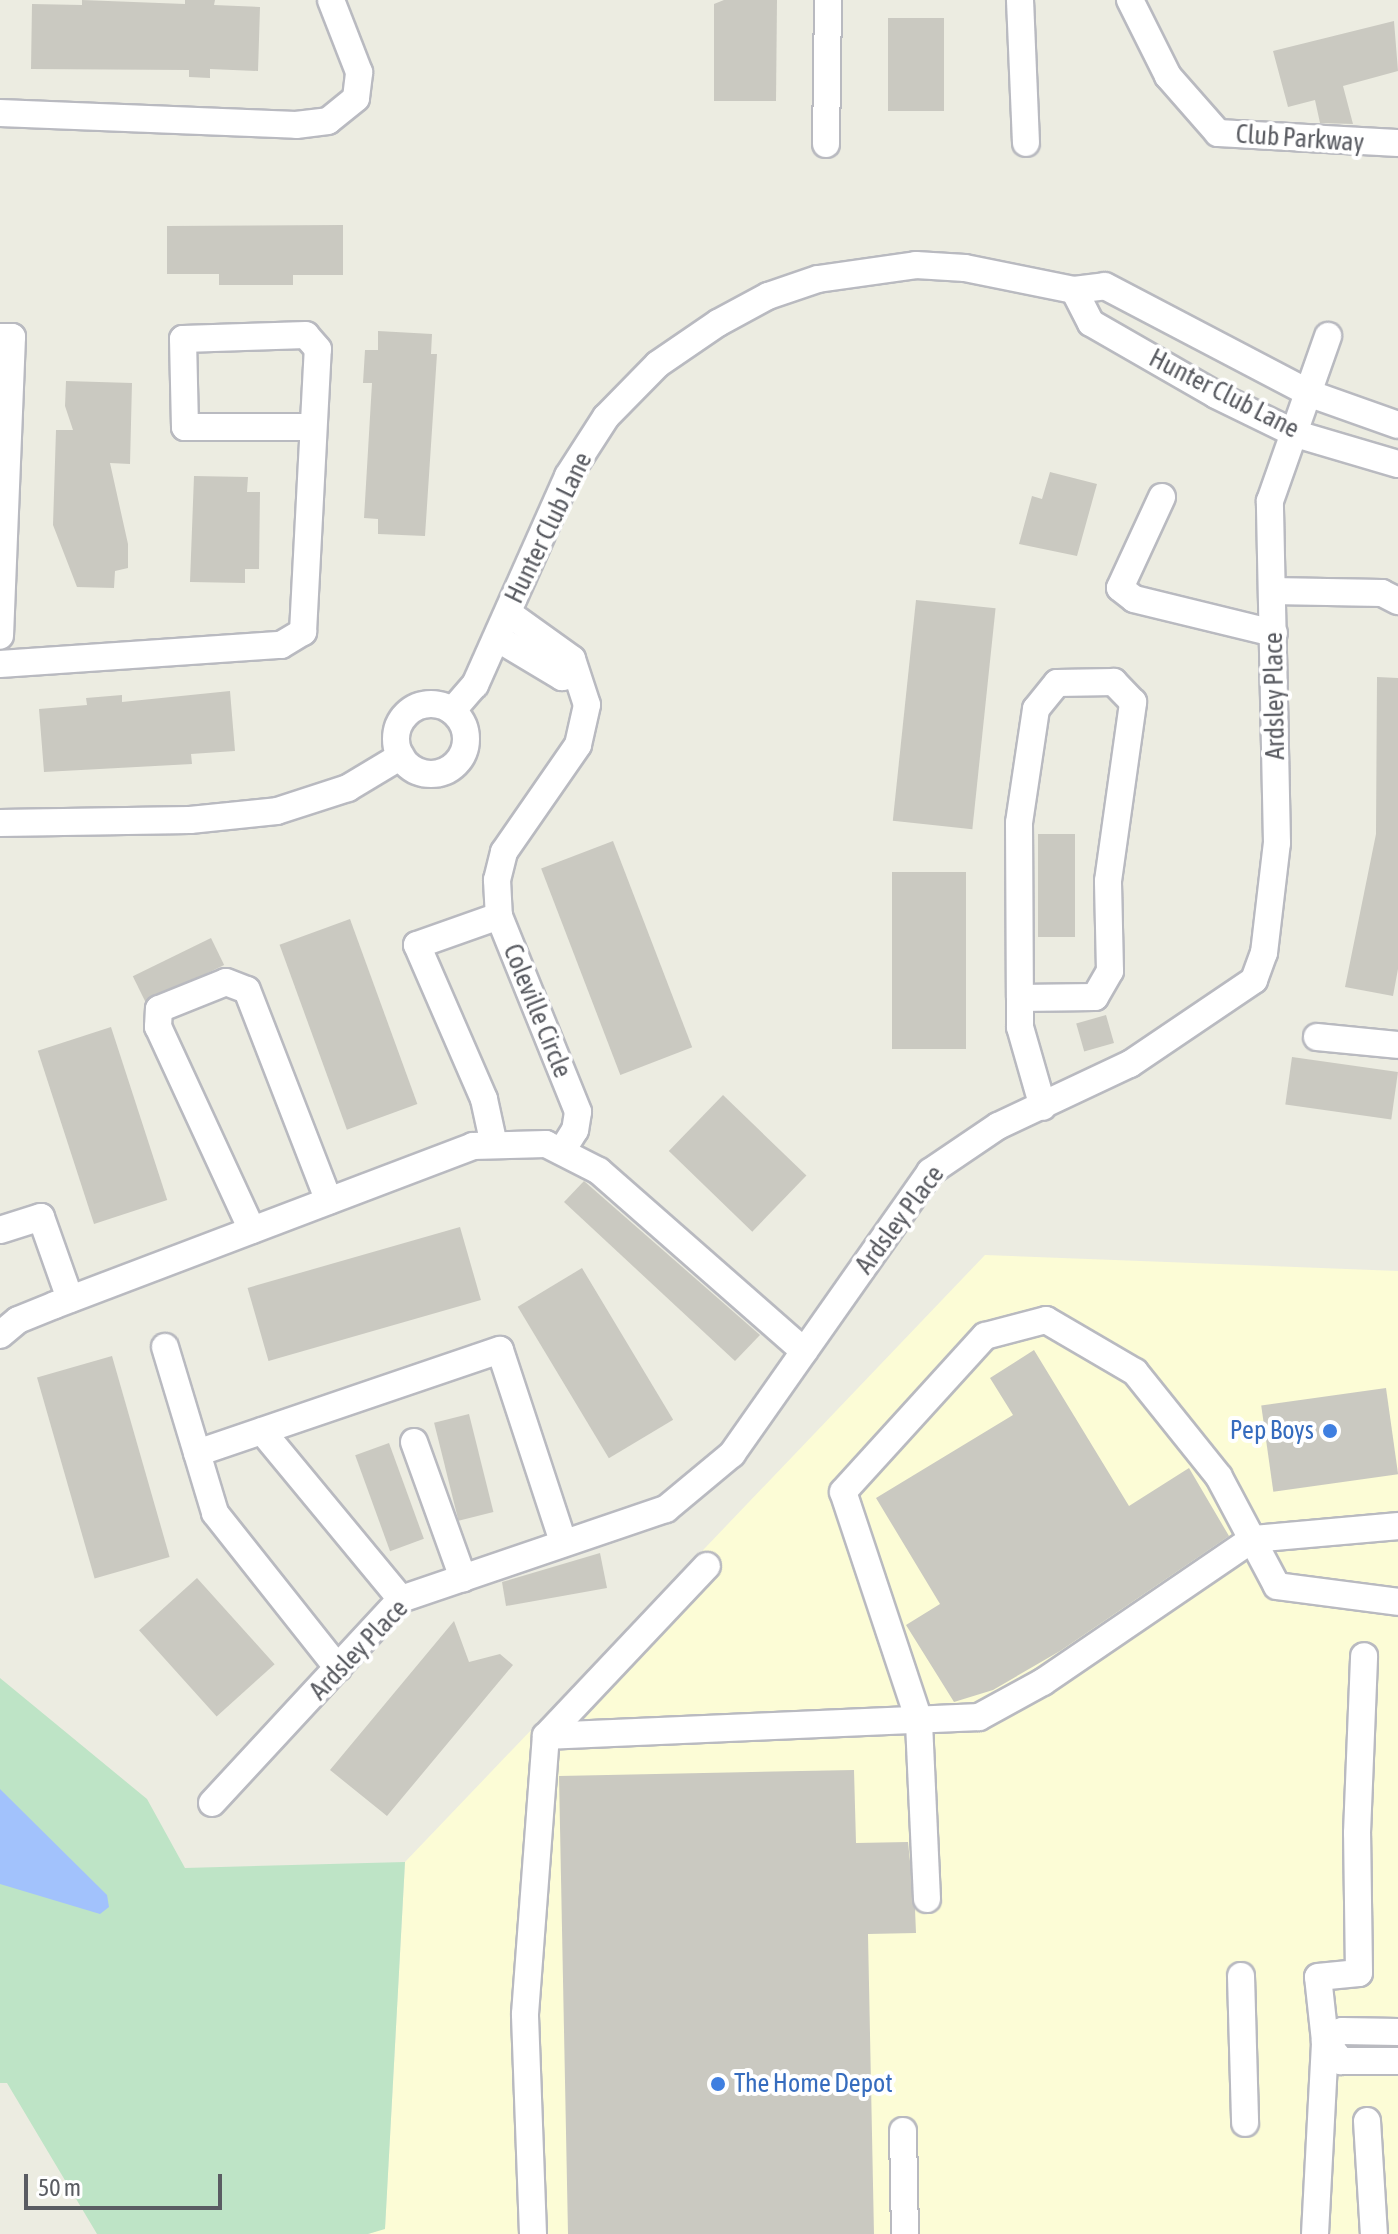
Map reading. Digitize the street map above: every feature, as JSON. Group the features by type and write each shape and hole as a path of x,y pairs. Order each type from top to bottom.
{"street":[{"path":"0,113 296,125 328,121 356,98 359,72 331,0"},
{"path":"826,144 828,0"},
{"path":"1020,0 1026,143"},
{"name":"Club Parkway","path":"1130,0 1168,76 1218,133 1398,143"},
{"name":"Hunter Club Lane","path":"452,711 475,685 568,476 606,417 658,364 718,323 768,296 818,279 885,268 965,268 1074,290 1105,286 1311,394 1398,425"},
{"name":"Hunter Club Lane","path":"1074,290 1091,323 1296,434 1398,464"},
{"path":"0,664 281,645 303,632 318,349 306,335 183,339 185,427 313,427"},
{"name":"Ardsley Place","path":"212,1803 401,1599 666,1509 732,1454 930,1172 967,1143 1130,1064 1254,980 1264,953 1277,843 1270,501 1311,394 1328,336"},
{"path":"0,337 12,337 0,636"},
{"path":"1162,497 1120,588 1134,599 1274,633"},
{"path":"1272,591 1382,593 1398,601"},
{"name":"Coleville Circle","path":"508,613 556,643 572,659 587,705 578,745 504,852 497,880 499,916 578,1112 575,1130 562,1151"},
{"path":"497,638 562,677 576,675"},
{"path":"1020,998 1095,997 1110,971 1108,881 1133,702 1114,682 1057,683 1036,709 1019,823 1020,1027 1043,1107"},
{"path":"435,702 460,715 468,742 455,767 428,776 401,756 394,735 408,711 435,702"},
{"path":"0,823 190,820 277,811 348,788 401,756"},
{"path":"494,1145 484,1099 417,945 499,916"},
{"path":"252,1230 158,1027 159,1009 226,982 247,990 329,1201"},
{"path":"1317,1037 1398,1045"},
{"path":"0,1335 18,1320 70,1299 473,1146 546,1144 599,1171 804,1351"},
{"path":"0,1230 41,1217 70,1299"},
{"path":"927,1899 919,1720 843,1492 985,1336 1046,1320 1135,1372 1219,1477 1277,1586 1398,1602"},
{"path":"165,1347 215,1513 338,1668"},
{"path":"197,1453 500,1350 563,1542"},
{"path":"262,1431 401,1599"},
{"path":"414,1442 463,1578"},
{"path":"546,1736 979,1717 1043,1682 1253,1539 1398,1526"},
{"path":"533,2234 525,2014 546,1736 707,1566"},
{"path":"1315,2234 1325,2041 1318,1977 1359,1973 1357,1833 1364,1656"},
{"path":"1241,1976 1245,2123"},
{"path":"1325,2041 1342,2031 1393,2028"},
{"path":"1325,2041 1341,2061 1396,2062"},
{"path":"1367,2121 1374,2234"},
{"path":"903,2131 905,2234"}],"shaded area":[{"path":"985,1255 1398,1271 1398,2234 368,2234 385,2228 405,1862"},
{"path":"0,1678 147,1799 185,1868 405,1862 385,2229 368,2234 97,2234 7,2083 0,2083"}],"water":[{"path":"0,1789 107,1895 109,1907 100,1914 0,1884"}],"building":[{"path":"82,0 185,4 185,0 215,0 214,5 260,7 258,71 210,69 210,78 189,77 189,70 31,69 32,4 82,5"},
{"path":"724,0 777,0 776,101 714,101 714,4"},
{"path":"888,18 944,18 944,111 888,111"},
{"path":"1394,21 1398,71 1343,86 1353,124 1320,123 1315,100 1288,107 1273,51"},
{"path":"343,225 343,275 293,275 293,285 219,285 219,274 167,274 167,226"},
{"path":"378,331 432,334 431,354 437,354 425,536 378,534 378,519 364,518 372,383 363,383 365,350 378,350"},
{"path":"66,381 132,383 130,464 110,463 128,544 128,568 115,571 114,588 77,587 53,525 56,430 73,430 65,406"},
{"path":"1050,472 1097,484 1077,556 1019,544 1032,496 1042,499"},
{"path":"194,476 248,477 247,492 260,492 259,569 245,569 245,583 190,582"},
{"path":"916,600 996,608 972,829 893,821"},
{"path":"1377,677 1398,678 1398,969 1393,996 1345,987 1376,834"},
{"path":"230,691 235,751 191,754 192,764 44,772 39,709 87,705 86,698 122,695 122,702"},
{"path":"1038,834 1075,834 1075,937 1038,937"},
{"path":"613,841 692,1047 620,1075 541,869"},
{"path":"892,872 966,872 966,1049 892,1049"},
{"path":"350,919 417,1104 347,1130 280,945"},
{"path":"211,938 224,965 146,1003 133,976"},
{"path":"1106,1015 1114,1043 1084,1051 1076,1024"},
{"path":"111,1027 167,1200 94,1224 38,1051"},
{"path":"1292,1057 1398,1072 1391,1119 1285,1105"},
{"path":"723,1095 806,1176 752,1232 669,1151"},
{"path":"584,1181 760,1335 735,1361 564,1202"},
{"path":"460,1227 481,1300 269,1361 248,1288"},
{"path":"582,1268 673,1420 609,1458 518,1307"},
{"path":"1034,1350 1129,1506 1189,1468 1229,1536 1060,1651 993,1690 954,1702 906,1625 940,1604 876,1498 1013,1415 990,1378"},
{"path":"112,1356 170,1557 95,1578 37,1377"},
{"name":"Pep Boys","path":"1386,1388 1398,1474 1273,1492 1261,1406"},
{"path":"469,1414 493,1512 459,1521 434,1423"},
{"path":"389,1443 424,1539 390,1551 355,1455"},
{"path":"600,1553 607,1588 506,1606 502,1582"},
{"path":"197,1578 275,1664 217,1716 139,1630"},
{"path":"454,1621 469,1662 500,1654 513,1665 387,1816 330,1770"},
{"name":"The Home Depot","path":"854,1770 856,1843 908,1842 915,1909 916,1933 868,1934 874,2234 568,2234 559,1776"}],"place":[{"name":"Pep Boys","path":"1330,1431"},
{"name":"The Home Depot","path":"718,2084"}]}
